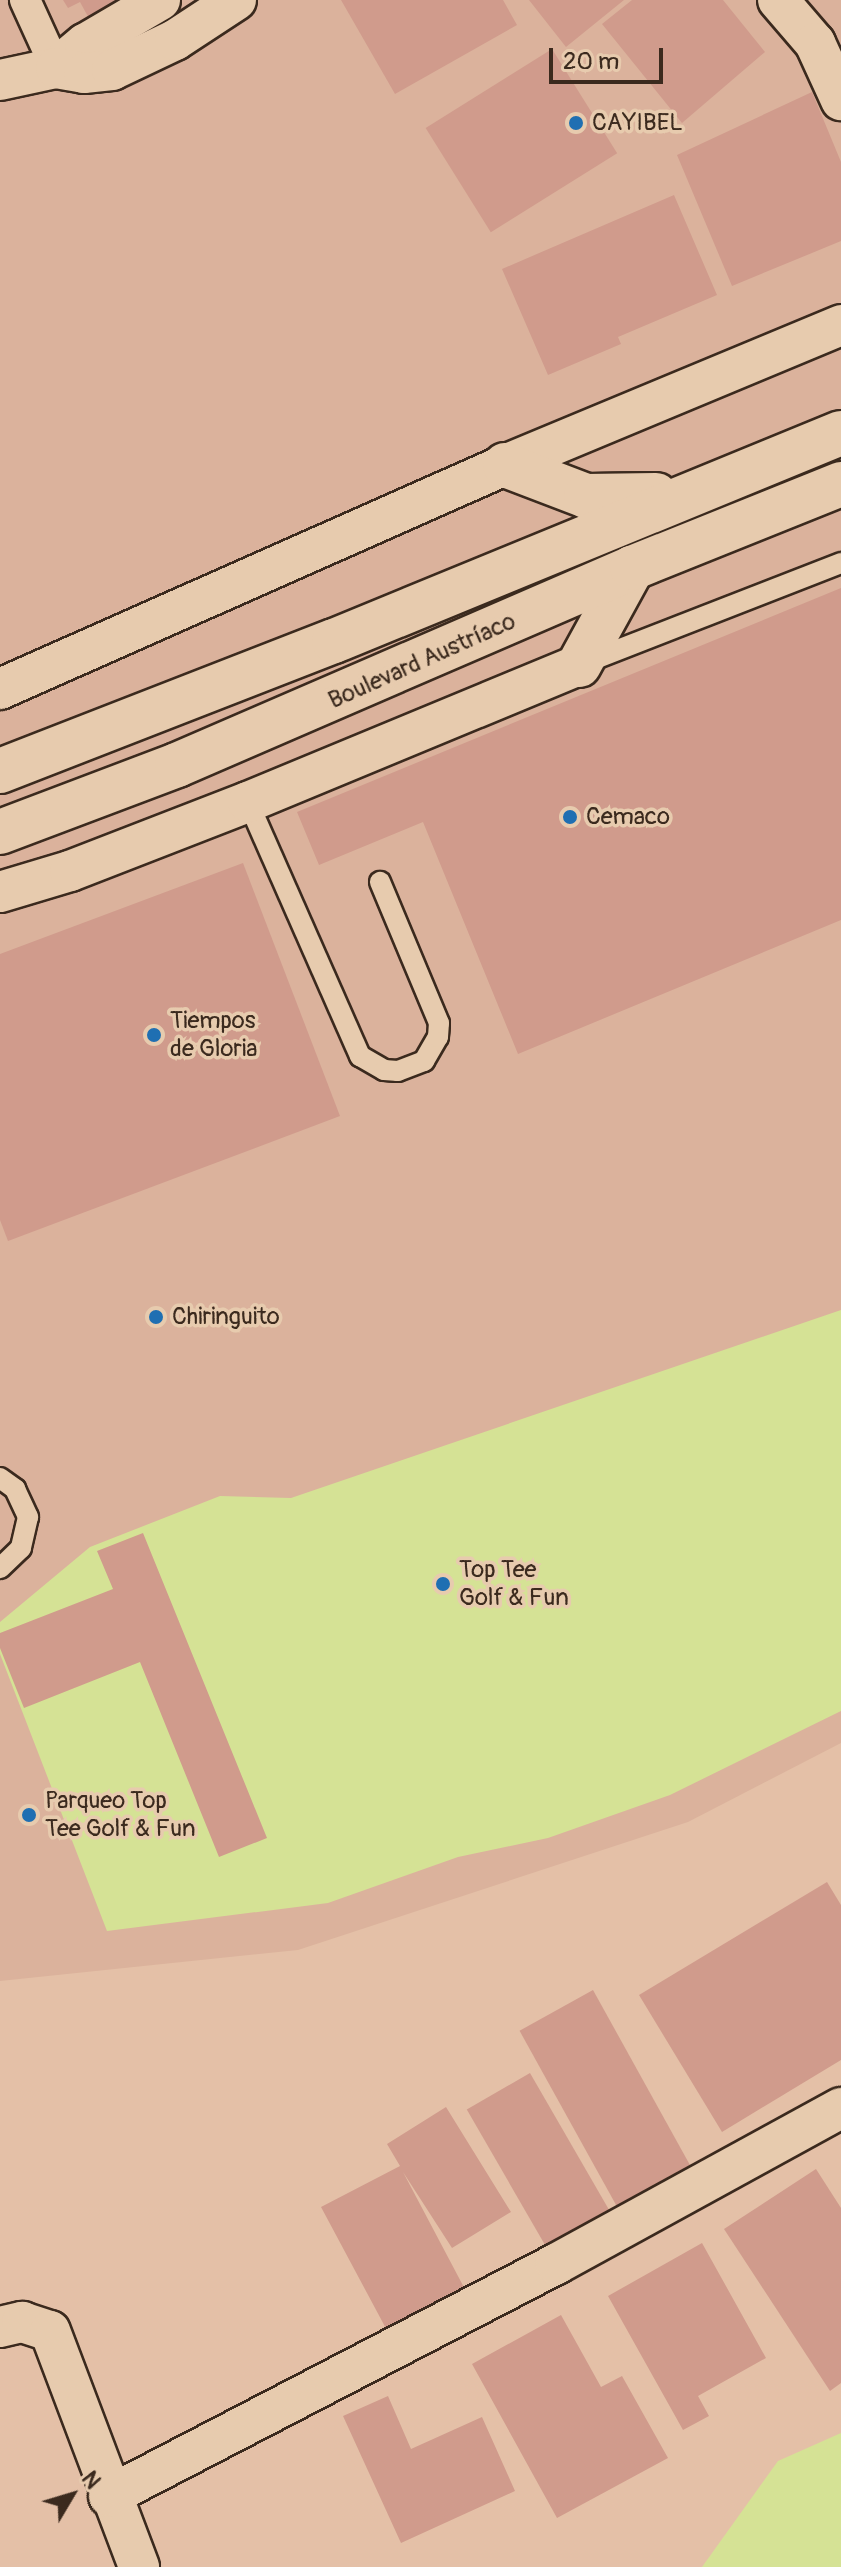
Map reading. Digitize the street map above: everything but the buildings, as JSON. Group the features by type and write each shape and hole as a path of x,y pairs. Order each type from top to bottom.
{"main road":[{"path":"0,771 841,433"},
{"path":"505,465 586,496 702,490"},
{"name":"Boulevard Austríaco","path":"0,832 279,723 632,568 841,484"},
{"path":"579,665 632,568"},
{"path":"0,818 58,808"}],"street":[{"path":"25,0 56,68"},
{"path":"56,68 85,44 160,0"},
{"path":"0,80 56,68 84,73 112,70 175,40 236,0"},
{"path":"778,0 815,43 841,100"},
{"path":"0,689 505,465 841,325"},
{"path":"0,892 70,871 248,802 579,665"},
{"path":"109,2496 556,2264 841,2108"},
{"path":"0,2327 38,2323 50,2331 109,2496 139,2567"}],"lane":[{"path":"579,665 841,563"},
{"path":"248,802 360,1056 384,1070 398,1071 424,1061 438,1037 439,1023 380,882"},
{"path":"0,1478 15,1489 28,1517 21,1548 0,1568"}],"shaded area":[{"path":"0,0 841,0 841,1743 688,1822 298,1950 0,1981"}],"green space":[{"name":"Top Tee Golf & Fun","path":"841,1310 841,1711 670,1795 548,1838 458,1857 328,1903 107,1931 0,1654 0,1622 90,1547 220,1496 291,1498"},
{"path":"841,2433 841,2567 702,2567 778,2461"}],"place":[{"name":"CAYIBEL","path":"576,123"},
{"name":"Cemaco","path":"570,817"},
{"name":"Tiempos de Gloria","path":"154,1035"},
{"name":"Chiringuito","path":"156,1317"},
{"name":"Top Tee Golf & Fun","path":"443,1584"},
{"name":"Parqueo Top Tee Golf & Fun","path":"29,1815"}]}
